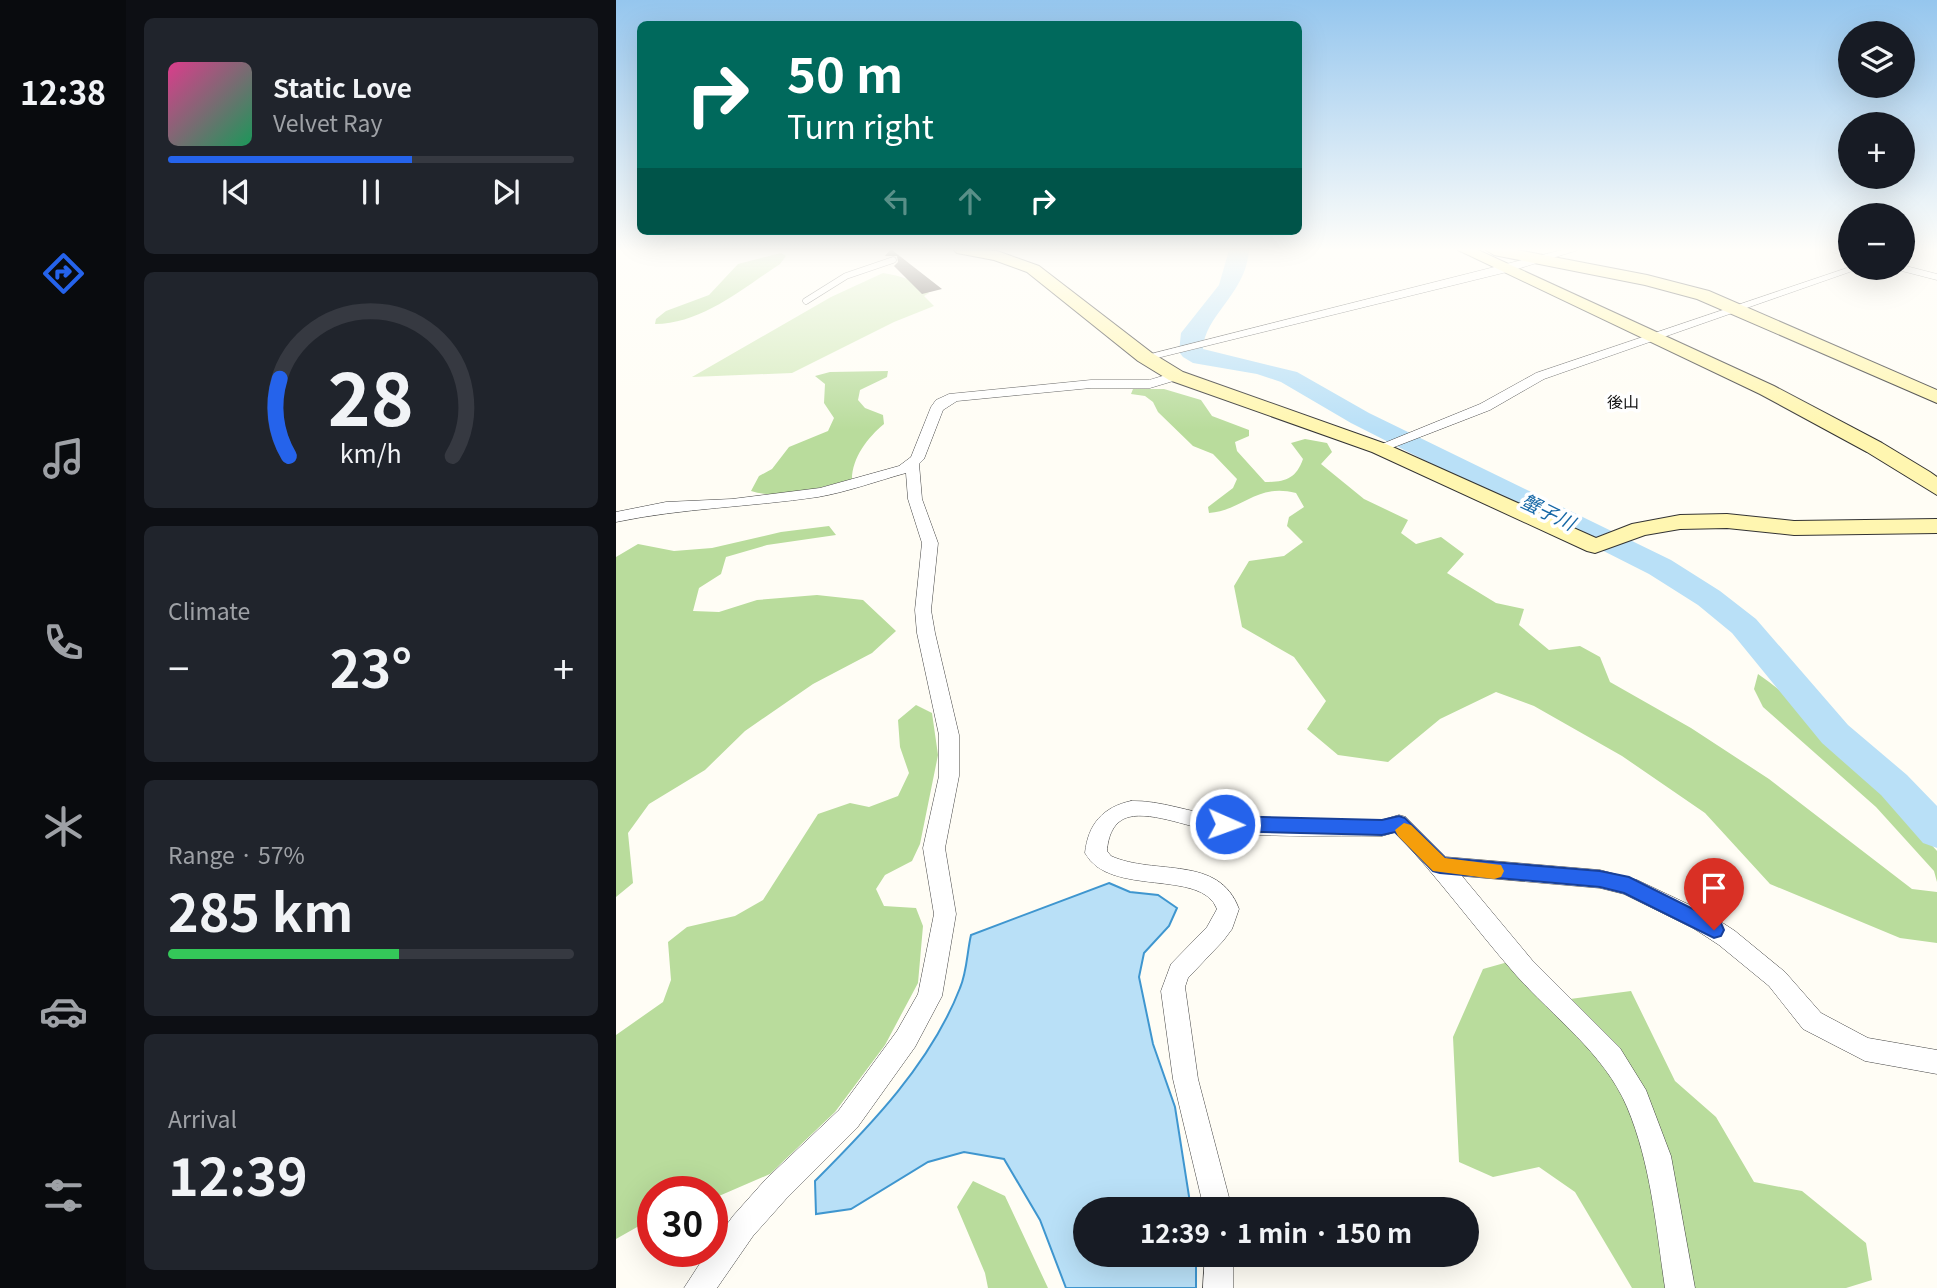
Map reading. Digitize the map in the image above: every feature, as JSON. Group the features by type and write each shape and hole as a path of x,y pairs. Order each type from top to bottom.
{"main road":[{"path":"1085,310 1145,357 1176,376 1393,442 1606,542 1640,529 1681,522 1727,521 1794,528 1937,526"},
{"path":"1601,310 1656,334 1882,452 1916,471 1937,488"},
{"path":"1738,310 1937,397"}],"street":[{"path":"1145,357 1338,310"},
{"path":"1393,442 1485,407 1540,376 1732,310"},
{"path":"616,517 666,507 733,503 821,492 894,472 912,464 923,449 936,410 941,403 954,397 1091,384 1150,384 1176,376"},
{"path":"699,1288 743,1226 775,1189 848,1119 906,1039 930,996 945,914 934,848 949,776 948,735 924,622 924,589 930,543 915,499 912,464"},
{"path":"1215,1197 1178,1036 1173,985 1178,969 1218,934 1227,915 1228,904 1221,891 1208,884 1114,867 1103,862 1096,853 1103,825 1112,815 1125,810 1141,809 1225,824 1382,828 1399,823 1440,865 1524,967 1611,1055 1637,1099 1658,1156 1680,1288"},
{"path":"1440,865 1600,879 1629,886 1701,921 1727,938 1777,979 1812,1021 1864,1049 1937,1062"},
{"path":"1218,1288 1219,1267"}],"green space":[{"path":"707,310 689,318 655,324 656,319 666,311"},
{"path":"808,310 924,310 792,373 692,377"},
{"path":"888,371 887,377 860,390 858,400 865,408 883,415 884,424 862,448 852,479 788,494 751,491 759,476 772,469 789,447 828,431 834,418 824,403 825,384 815,376 830,372"},
{"path":"1133,389 1164,389 1201,400 1212,416 1249,430 1249,436 1235,442 1237,451 1265,482 1284,480 1297,471 1303,459 1291,443 1305,439 1327,443 1332,452 1321,464 1364,499 1408,520 1401,533 1416,544 1441,537 1464,554 1447,573 1496,603 1524,609 1519,625 1549,650 1580,646 1600,657 1610,682 1691,728 1769,779 1912,889 1937,892 1937,943 1900,938 1770,884 1705,813 1622,756 1534,706 1496,692 1440,719 1388,762 1338,755 1307,729 1326,701 1294,657 1242,627 1234,586 1249,561 1284,556 1303,542 1287,526 1289,517 1304,507 1296,493 1270,491 1221,511 1209,513 1208,507 1233,488 1237,479 1213,454 1193,446 1158,412 1153,402 1145,396 1131,394"},
{"path":"829,526 836,535 767,545 726,557 721,574 699,588 693,611 719,612 757,600 817,595 863,600 896,631 872,653 813,684 745,731 705,770 649,804 628,833 633,883 616,897 616,557 638,544 674,551 712,548 781,532"},
{"path":"1758,674 1830,735 1937,851 1937,882 1934,871 1876,807 1763,707 1754,689"},
{"path":"916,705 932,713 938,755 920,844 912,861 885,875 876,889 884,906 916,908 923,926 918,983 885,1045 835,1112 770,1174 728,1192 728,1176 637,1176 637,1227 616,1239 616,1035 663,1002 671,980 668,942 687,927 735,916 763,900 818,814 850,803 869,807 898,796 909,773 900,747 898,720"},
{"path":"1508,962 1570,999 1631,991 1675,1081 1716,1117 1754,1182 1802,1191 1866,1243 1872,1280 1846,1288 1632,1288 1575,1192 1539,1167 1493,1177 1459,1162 1453,1037 1483,969"},
{"path":"973,1181 1005,1196 1048,1288 988,1288 985,1273 957,1207"}],"water":[{"path":"1109,883 1130,892 1158,895 1177,908 1169,926 1144,953 1139,977 1153,1044 1175,1107 1189,1197 1073,1197 1073,1267 1196,1267 1196,1288 1066,1288 1040,1220 1004,1159 964,1152 928,1162 851,1209 816,1214 815,1181 898,1092 948,1016 966,969 971,935"}],"waterway":[{"name":"蟹子川","path":"1212,310 1192,333 1191,352 1201,358 1261,368 1289,377 1360,418 1660,567 1709,598 1744,626 1835,734 1894,785 1937,832"}],"slow traffic":[{"path":"1404,830 1440,865 1494,871"}],"district":[{"name":"後山","path":"1623,402"}],"route":[{"path":"1225,824 1382,828 1399,823 1440,865 1600,879 1629,886 1714,930"}]}
